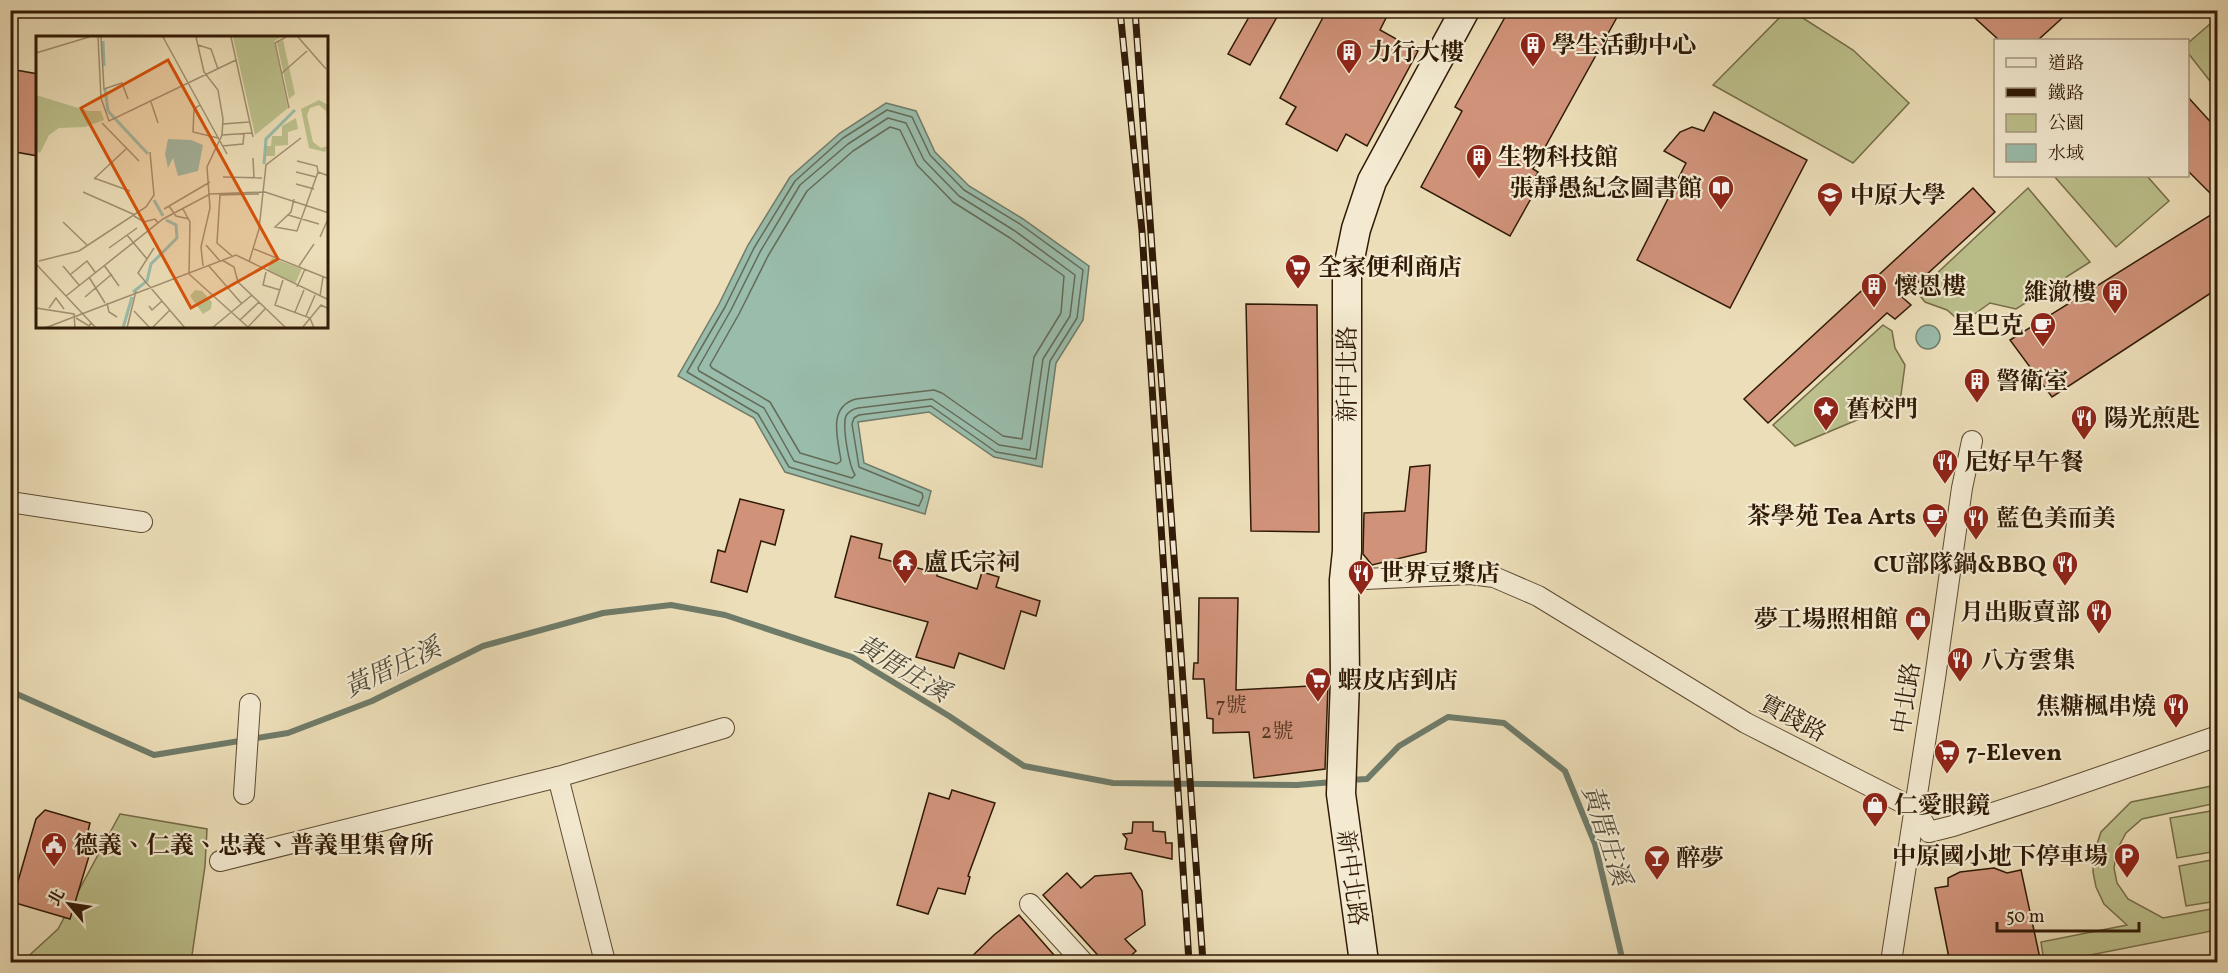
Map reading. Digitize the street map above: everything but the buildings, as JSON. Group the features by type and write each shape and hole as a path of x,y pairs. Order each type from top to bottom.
{"street":[{"name":"新中北路","path":"1364,963 1341,794 1344,580 1347,551 1347,273 1356,229 1372,181 1465,10"},
{"name":"中北路","path":"1891,963 1962,488 1972,441"},
{"path":"10,502 142,522"},
{"name":"實踐路","path":"1344,580 1463,574 1494,577 1538,596 1746,723 1915,809 1929,832 1953,826 2217,736"},
{"path":"244,794 250,704"},
{"path":"220,861 558,777 724,728"},
{"path":"558,777 605,963"},
{"path":"1030,904 1083,963"}],"green space":[{"path":"1787,10 1853,50 1909,103 1853,163 1713,85"},
{"path":"2217,18 2217,90 2189,54 2189,42"},
{"path":"2055,177 2148,177 2169,201 2116,247"},
{"path":"2028,188 2090,262 2016,309 1990,303 1962,323 1947,310 1925,302 1917,292"},
{"path":"1883,325 1892,331 1895,348 1905,365 1900,402 1795,446 1773,425"},
{"path":"2217,785 2217,803 2142,819 2126,833 2117,850 2114,868 2117,883 2128,899 2163,918 2217,908 2217,930 2055,962 2044,962 2041,942 2127,925 2104,904 2096,887 2093,872 2094,853 2101,832 2131,802"},
{"path":"2217,810 2217,851 2177,858 2170,818"},
{"path":"120,814 207,829 205,866 191,962 22,962 58,929"},
{"path":"2217,859 2217,901 2186,906 2179,866"}],"water":[{"path":"886,103 916,111 935,152 969,186 1023,219 1089,266 1083,320 1056,363 1042,467 994,457 929,412 858,422 864,463 931,491 925,514 785,472 754,418 678,376 719,304 748,245 790,177 840,133"},
{"path":"1928,325 1937,328 1940,337 1937,346 1928,349 1919,346 1916,337 1919,328"}],"waterway":[{"name":"黃厝庄溪","path":"10,691 154,755 288,733 372,701 483,646 603,613 671,605 725,615 852,657 949,716 1024,766 1113,783 1297,785 1333,782"},
{"name":"黃厝庄溪","path":"1349,780 1367,779 1399,746 1448,717 1504,723 1565,771 1595,844 1623,962"}],"railway":[{"path":"1120,10 1142,231 1189,962"},
{"path":"1135,10 1203,962"}],"place":[{"name":"學生活動中心","path":"1533,68"},
{"name":"力行大樓","path":"1349,75"},
{"name":"生物科技館","path":"1479,180"},
{"name":"張靜愚紀念圖書館","path":"1721,211"},
{"name":"中原大學","path":"1830,218"},
{"name":"全家便利商店","path":"1298,290"},
{"name":"懷恩樓","path":"1874,309"},
{"name":"維澈樓","path":"2115,315"},
{"name":"星巴克","path":"2043,348"},
{"name":"警衛室","path":"1977,404"},
{"name":"舊校門","path":"1826,432"},
{"name":"陽光煎匙","path":"2084,441"},
{"name":"尼好早午餐","path":"1945,485"},
{"name":"茶學苑 Tea Arts","path":"1935,539"},
{"name":"藍色美而美","path":"1976,541"},
{"name":"盧氏宗祠","path":"905,585"},
{"name":"CU部隊鍋&BBQ","path":"2065,587"},
{"name":"世界豆漿店","path":"1361,596"},
{"name":"月出販賣部","path":"2099,635"},
{"name":"夢工場照相館","path":"1918,642"},
{"name":"八方雲集","path":"1960,683"},
{"name":"蝦皮店到店","path":"1318,703"},
{"name":"焦糖楓串燒","path":"2176,729"},
{"name":"7-Eleven","path":"1947,775"},
{"name":"仁愛眼鏡","path":"1875,828"},
{"name":"德義、仁義、忠義、普義里集會所","path":"54,868"},
{"name":"中原國小地下停車場","path":"2127,879"},
{"name":"醉夢","path":"1657,881"}]}
